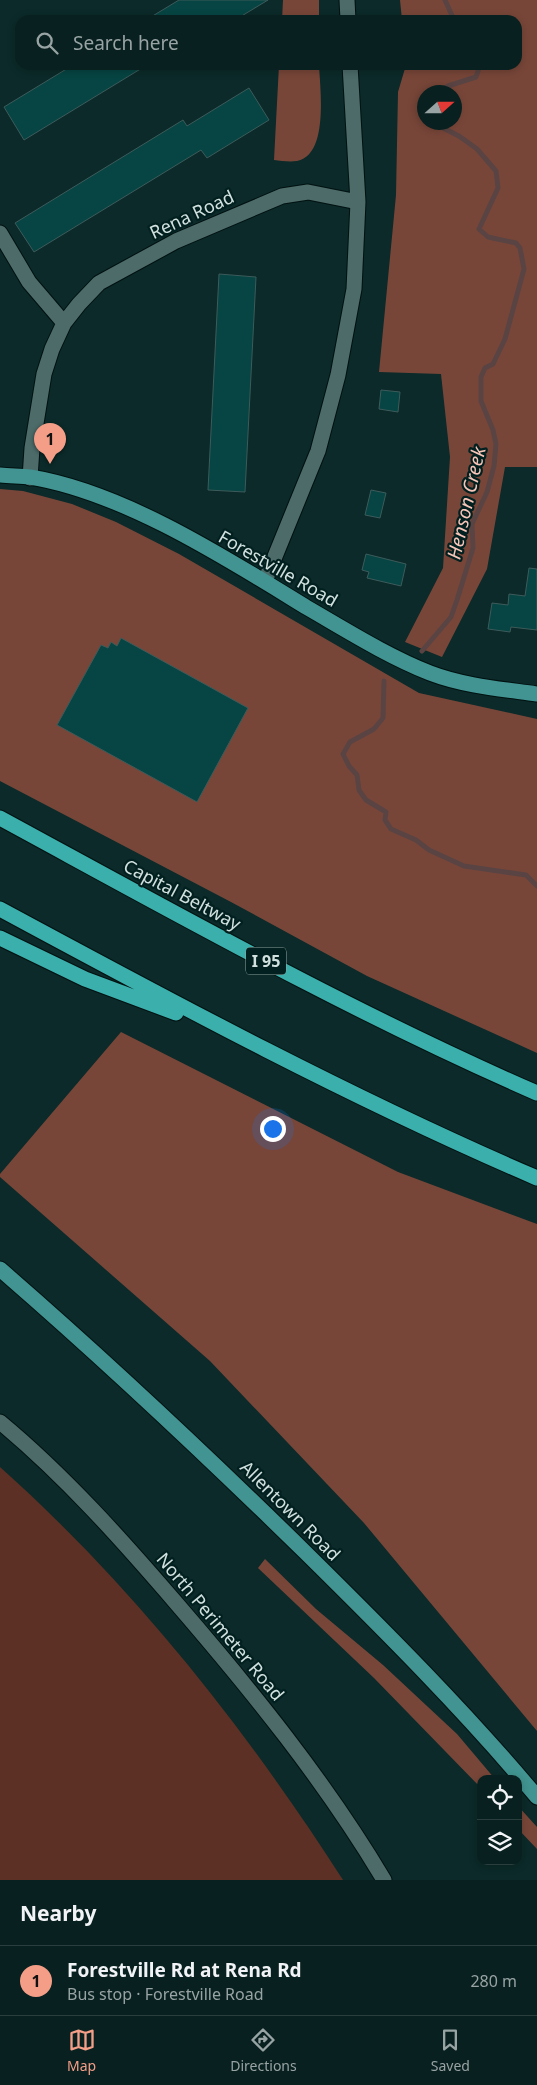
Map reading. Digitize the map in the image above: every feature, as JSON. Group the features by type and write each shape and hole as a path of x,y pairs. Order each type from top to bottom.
{"highway":[{"name":"Capital Beltway","path":"0,818 207,930 384,1021 537,1093"},
{"path":"0,909 239,1037 352,1094 537,1178"},
{"path":"0,938 85,979 239,1037"}],"main road":[{"name":"Forestville Road","path":"0,475 30,478 108,499 147,517 265,581 345,630 428,672 466,684 537,694"},
{"name":"Allentown Road","path":"0,1268 116,1371 258,1505 405,1652 464,1714 537,1797"}],"street":[{"path":"347,0 348,15"},
{"path":"265,581 318,451 338,375 354,289 358,202 350,70"},
{"name":"Rena Road","path":"30,478 32,448 44,374 64,323 78,304 99,283 176,241 282,196 308,192 358,202"},
{"path":"0,233 29,282 64,323"},
{"name":"North Perimeter Road","path":"0,1422 26,1444 124,1542 239,1676 298,1752 384,1880"}],"shaded area":[{"path":"283,0 319,0 319,15 282,15"},
{"path":"400,0 537,0 537,467 505,467 487,569 442,657 405,642 443,568 450,457 441,374 379,372 396,195 398,92 405,70 522,70 522,15 402,15"},
{"path":"279,70 319,70 320,119 314,147 307,156 297,161 274,160"},
{"path":"0,489 23,491 72,504 116,522 179,554 419,693 537,719 537,1053 367,976 231,902 0,781"},
{"path":"121,1032 398,1172 537,1224 537,1731 364,1523 210,1361 0,1177 0,1174"},
{"path":"0,1467 96,1561 185,1662 267,1769 343,1880 0,1880"},
{"path":"265,1559 316,1609 383,1665 457,1734 492,1775 477,1775 477,1784 374,1678 258,1568"},
{"path":"522,1810 537,1827 537,1849 522,1833"}],"building":[{"path":"179,0 268,0 243,15 154,15"},
{"path":"65,70 139,70 24,140 4,107"},
{"path":"249,88 269,120 207,158 201,150 34,252 15,223 183,120 187,126"},
{"path":"219,274 256,277 245,492 208,490"},
{"path":"381,390 400,392 398,412 379,409"},
{"path":"371,490 386,493 380,518 365,515"},
{"path":"366,554 406,564 401,586 367,578 369,572 362,570"},
{"path":"529,568 537,569 537,630 511,627 510,632 488,629 492,603 508,605 509,594 525,596"},
{"path":"121,638 248,708 197,802 57,725 101,645 108,648 111,642 117,646"}],"waterway":[{"name":"Henson Creek","path":"445,0 452,15"},
{"name":"Henson Creek","path":"451,85 476,77 478,70"},
{"name":"Henson Creek","path":"422,651 451,617 473,548 472,524 487,492 494,466 496,444 493,430 481,401 481,377 485,368 493,364 505,339 524,269 520,248 516,243 488,237 479,229 498,188 496,171 477,149 447,130"},
{"name":"Henson Creek","path":"384,681 383,718 374,729 350,742 343,754 349,766 357,775 359,790 366,800 386,812 385,820 391,829 416,840 429,850 464,866 526,875 537,886"}],"place":[{"name":"Forestville Rd at Rena Rd","path":"50,464"}]}
